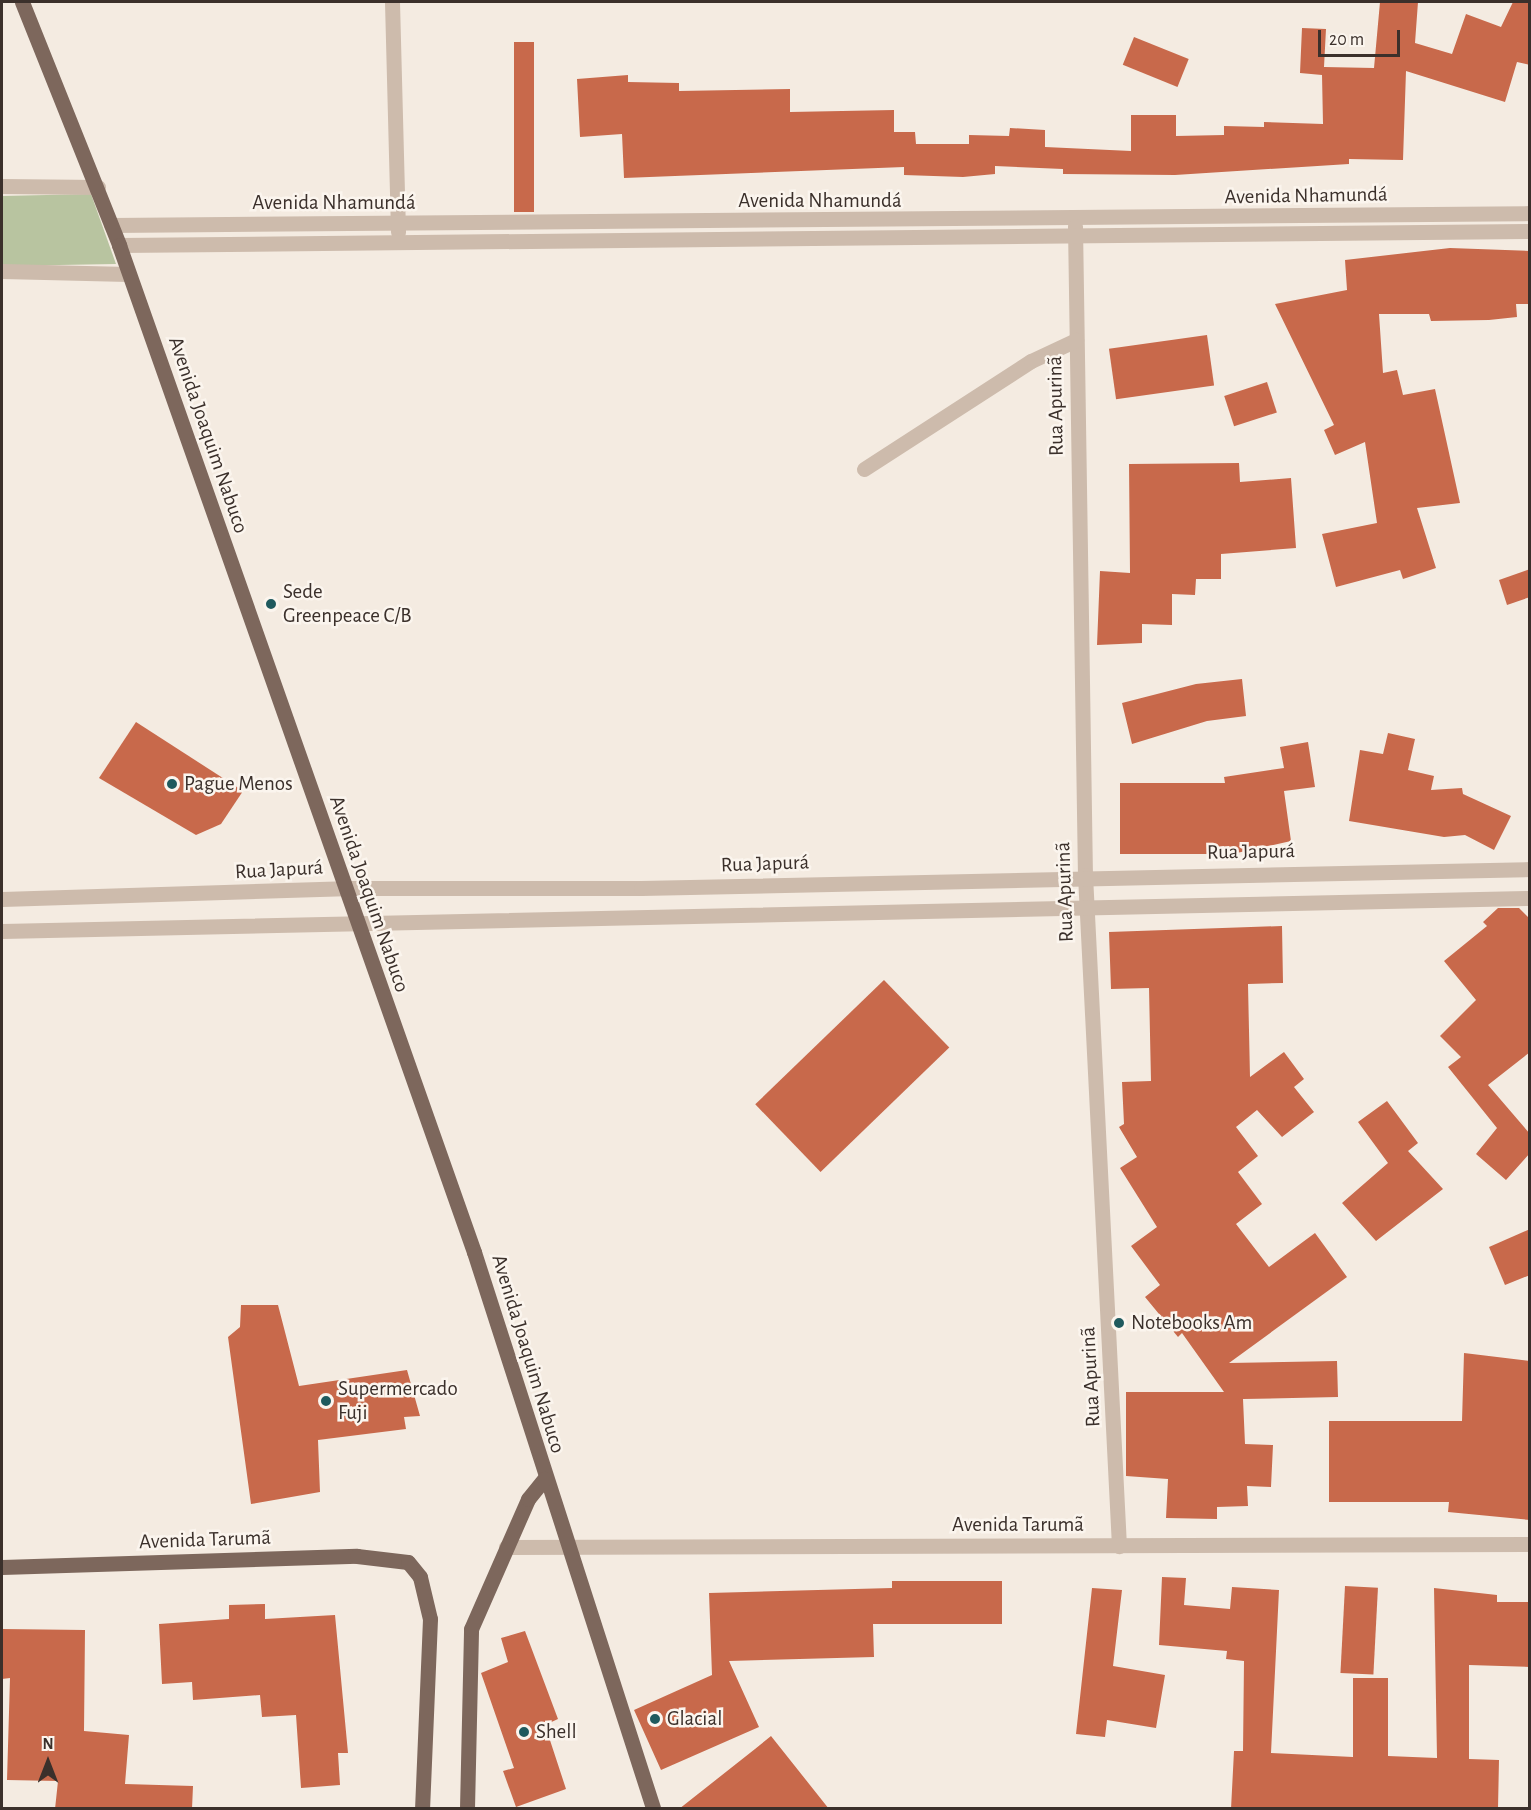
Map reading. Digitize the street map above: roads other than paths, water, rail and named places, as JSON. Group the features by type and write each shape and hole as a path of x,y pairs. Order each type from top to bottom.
{"main road":[{"name":"Avenida Joaquim Nabuco","path":"21,2 98,187 474,1252 544,1479 653,1809"},
{"path":"467,1809 471,1629 528,1499 544,1479"},
{"name":"Avenida Tarumã","path":"2,1567 357,1556 408,1562 420,1577 430,1619 422,1809"}],"street":[{"path":"392,2 398,243"},
{"path":"2,186 98,187"},
{"name":"Avenida Nhamundá","path":"111,225 1075,220 1530,213"},
{"name":"Rua Apurinã","path":"1075,220 1084,875 1119,1546"},
{"name":"Avenida Nhamundá","path":"119,245 1530,231"},
{"path":"2,271 129,273"},
{"path":"864,469 1031,361 1076,340"},
{"name":"Rua Japurá","path":"2,899 344,888 640,888 1084,875 1530,869"},
{"path":"2,931 1530,898"},
{"name":"Avenida Tarumã","path":"506,1547 1530,1544"}],"place":[{"name":"Sede Greenpeace C/B","path":"271,604"},
{"name":"Pague Menos","path":"172,784"},
{"name":"Notebooks Am","path":"1119,1323"},
{"name":"Supermercado Fuji","path":"326,1401"},
{"name":"Glacial","path":"655,1719"},
{"name":"Shell","path":"524,1732"}]}
